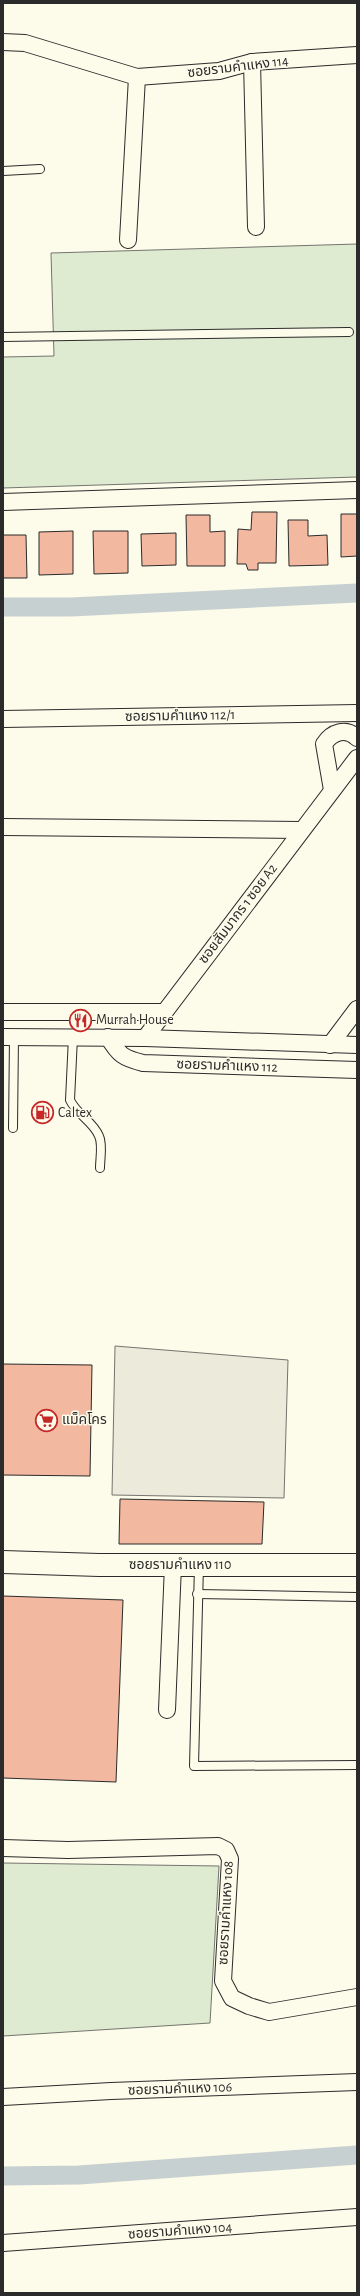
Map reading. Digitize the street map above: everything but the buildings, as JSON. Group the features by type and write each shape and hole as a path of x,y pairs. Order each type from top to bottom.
{"street":[{"name":"ซอยรามคำแหง 114","path":"3,42 25,43 137,77 220,71 252,62 357,55"},
{"path":"252,62 256,227"},
{"path":"128,240 137,77"},
{"path":"3,502 357,490"},
{"name":"ซอยรามคำแหง 112/1","path":"3,719 357,713"},
{"path":"332,790 324,744 329,737 336,732 352,733 357,738"},
{"name":"ซอยสัมมากร 1 ซอย A2","path":"145,1038 300,830 357,758"},
{"path":"3,827 300,830"},
{"path":"330,1045 357,1009"},
{"path":"3,1012 164,1012"},
{"name":"ซอยรามคำแหง 112","path":"9,1037 108,1037 357,1045"},
{"name":"ซอยรามคำแหง 112","path":"108,1037 117,1052 126,1058 144,1063 357,1070"},
{"path":"292,1044 294,1069"},
{"name":"ซอยรามคำแหง 110","path":"3,1562 173,1565 357,1564"},
{"path":"167,1710 173,1565"},
{"name":"ซอยรามคำแหง 108","path":"3,1848 68,1850 218,1846 226,1850 230,1859 223,1981 232,1998 248,2006 269,2012 357,1997"},
{"name":"ซอยรามคําแหง 106","path":"3,2097 111,2091 357,2082"},
{"name":"ซอยรามคําแหง 104","path":"3,2243 357,2217"}],"lane":[{"path":"3,171 40,169"},
{"path":"3,337 349,332"},
{"path":"9,1037 13,1128"},
{"path":"73,1037 70,1100 74,1110 93,1126 100,1138 100,1168"},
{"path":"199,1565 197,1594 194,1766 357,1765"},
{"path":"197,1594 357,1597"}],"green space":[{"path":"357,244 357,477 3,488 3,357 54,356 51,253"},
{"path":"3,1863 219,1866 210,2023 3,2036"}],"shaded area":[{"path":"115,1346 288,1360 284,1498 112,1495"}],"waterway":[{"path":"3,607 71,607 357,593"},
{"path":"3,2176 79,2175 357,2155"}],"place":[{"name":"Murrah House","path":"80,1020"},
{"name":"Caltex","path":"43,1113"},
{"name":"แม็คโคร","path":"47,1420"}]}
